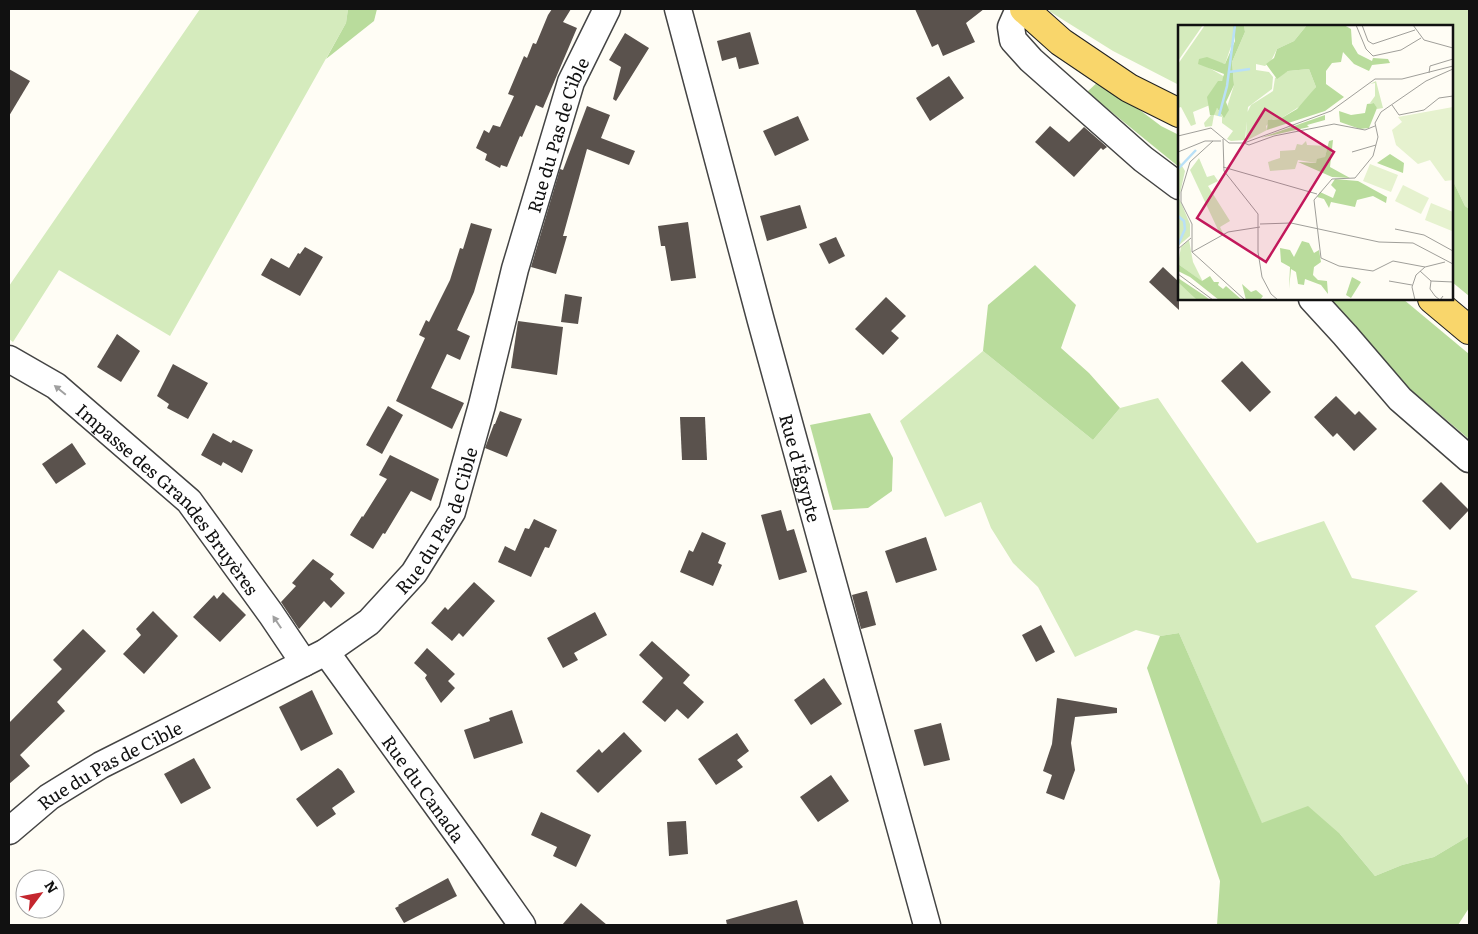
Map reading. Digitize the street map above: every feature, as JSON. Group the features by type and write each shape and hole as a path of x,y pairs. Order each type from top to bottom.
{"main road":[{"path":"1024,9 1061,42 1129,88 1178,112"},
{"path":"1433,300 1469,330"}],"street":[{"name":"Rue du Pas de Cible","path":"9,831 49,797 101,765 315,657 369,622 414,572 452,512 482,405 515,269 571,82 607,9"},
{"name":"Rue d'Égypte","path":"678,9 766,340 927,925"},
{"path":"1018,9 1011,27 1013,40 1031,60 1143,159 1178,185"},
{"path":"1313,300 1400,399 1469,459"},
{"name":"Impasse des Grandes Bruyères","path":"9,359 56,386 188,501 271,614 315,657"},
{"name":"Rue du Canada","path":"315,657 467,847 522,925"}],"green space":[{"path":"200,9 348,9 346,23 170,336 59,270 13,342 9,339 9,286"},
{"path":"348,9 377,9 374,21 326,59 346,23"},
{"path":"1052,9 1469,9 1469,209 1465,206 1453,181 1453,25 1178,25 1178,84 1113,51 1049,11"},
{"path":"1100,80 1161,126 1178,134 1178,166 1087,92"},
{"path":"1453,181 1465,206 1469,209 1469,296 1453,283"},
{"path":"1035,265 1076,305 1061,348 1089,373 1120,408 1093,440 983,351 988,305"},
{"path":"1329,300 1404,300 1469,354 1469,439 1397,378"},
{"path":"983,351 1093,440 1120,408 1158,398 1257,543 1324,521 1352,578 1418,591 1375,626 1469,787 1469,836 1434,857 1402,865 1375,876 1340,834 1262,824 1179,633 1160,636 1136,630 1075,657 1038,587 1013,563 991,528 981,502 945,517 900,421"},
{"path":"870,413 893,458 892,491 868,508 833,510 810,425"},
{"path":"1179,633 1262,823 1308,806 1340,834 1375,876 1402,865 1434,857 1469,836 1469,908 1458,925 1217,925 1220,881 1147,668 1160,636"}],"building":[{"path":"552,9 571,9 563,22 577,28 543,108 536,105 507,167 501,165 500,168 485,160 487,154 476,148 484,130 489,133 493,125 500,127 514,96 508,94 524,56 527,58 533,43 536,44"},
{"path":"915,9 984,9 966,23 975,42 943,56 938,44 932,47"},
{"path":"750,32 759,64 739,69 736,57 722,61 717,41"},
{"path":"625,33 649,48 616,101 613,99 621,67 609,60"},
{"path":"9,69 30,81 9,116"},
{"path":"949,76 964,98 930,121 916,98"},
{"path":"587,106 610,115 601,138 635,151 629,165 587,149 563,236 567,236 556,274 531,267 560,169 563,170"},
{"path":"798,116 809,140 775,156 763,131"},
{"path":"1050,126 1069,142 1084,127 1107,147 1103,150 1101,148 1074,177 1035,142"},
{"path":"800,205 807,228 767,241 760,216"},
{"path":"688,222 696,278 671,281 665,246 661,246 658,226"},
{"path":"471,223 492,229 474,292 457,330 470,336 460,360 447,354 431,388 464,403 452,429 396,401 425,338 419,335 426,320 429,322 450,280 460,248 463,249"},
{"path":"836,237 845,256 829,264 819,244"},
{"path":"305,247 323,257 300,296 261,275 271,258 289,268 298,253 300,254"},
{"path":"1163,267 1178,281 1179,310 1149,282"},
{"path":"565,294 582,297 578,324 561,322"},
{"path":"886,297 906,316 891,331 899,338 883,355 855,329"},
{"path":"518,321 563,327 557,375 511,368"},
{"path":"117,334 140,351 121,382 97,367"},
{"path":"1242,361 1271,392 1250,412 1221,381"},
{"path":"173,364 208,383 188,419 167,408 169,404 157,396"},
{"path":"1336,396 1355,415 1359,411 1377,429 1354,451 1337,433 1333,437 1314,417"},
{"path":"388,406 403,415 382,454 366,445"},
{"path":"500,411 522,419 507,457 485,448"},
{"path":"680,417 705,417 707,460 682,460"},
{"path":"213,433 231,443 233,440 253,450 242,473 223,462 221,466 201,455"},
{"path":"72,443 86,464 56,484 42,464"},
{"path":"390,455 439,479 431,501 411,491 385,534 383,533 373,549 350,535 387,479 379,475"},
{"path":"1441,482 1469,510 1450,530 1422,501"},
{"path":"781,510 787,531 794,529 807,572 779,580 761,515"},
{"path":"534,519 557,530 549,548 545,547 531,577 498,562 505,546 515,551 525,528 529,529"},
{"path":"702,532 726,543 718,563 722,565 713,586 680,572 689,550 693,552"},
{"path":"926,537 937,570 896,583 885,551"},
{"path":"313,559 334,574 330,579 345,593 331,608 324,601 299,629 281,602 296,586 292,583"},
{"path":"474,582 495,601 463,637 459,633 452,641 431,623 445,607 448,610"},
{"path":"867,591 876,625 861,629 852,595"},
{"path":"223,592 246,615 220,642 193,617 214,595 217,599"},
{"path":"153,611 178,636 144,674 123,654 141,635 136,629"},
{"path":"595,612 607,635 574,653 578,660 563,668 547,638"},
{"path":"1041,625 1055,652 1036,662 1022,635"},
{"path":"83,629 106,651 57,702 65,711 20,755 30,766 9,784 9,723 62,669 53,660"},
{"path":"652,641 690,675 683,683 704,702 688,719 677,709 665,722 642,702 663,678 639,655"},
{"path":"427,648 455,674 448,681 455,688 441,703 425,678 427,675 414,663"},
{"path":"824,678 842,704 811,725 794,700"},
{"path":"312,690 333,734 301,751 279,707"},
{"path":"1057,698 1117,708 1117,713 1075,717 1071,743 1075,770 1064,800 1046,793 1052,775 1043,771 1052,744"},
{"path":"512,710 523,743 474,759 464,730 490,721 489,718"},
{"path":"941,723 950,760 924,766 914,730"},
{"path":"624,732 642,751 598,793 576,771 599,749 602,753"},
{"path":"737,733 749,751 737,760 743,767 716,785 698,759"},
{"path":"194,758 211,788 181,804 164,774"},
{"path":"338,768 342,771 355,792 332,808 336,814 317,827 296,799"},
{"path":"831,775 849,801 818,822 800,797"},
{"path":"541,812 591,835 576,867 553,856 557,847 531,835"},
{"path":"686,821 688,854 669,856 667,822"},
{"path":"448,878 457,896 404,923 395,908"},
{"path":"797,900 804,925 727,925 726,920"},
{"path":"581,903 607,925 562,925"}]}
